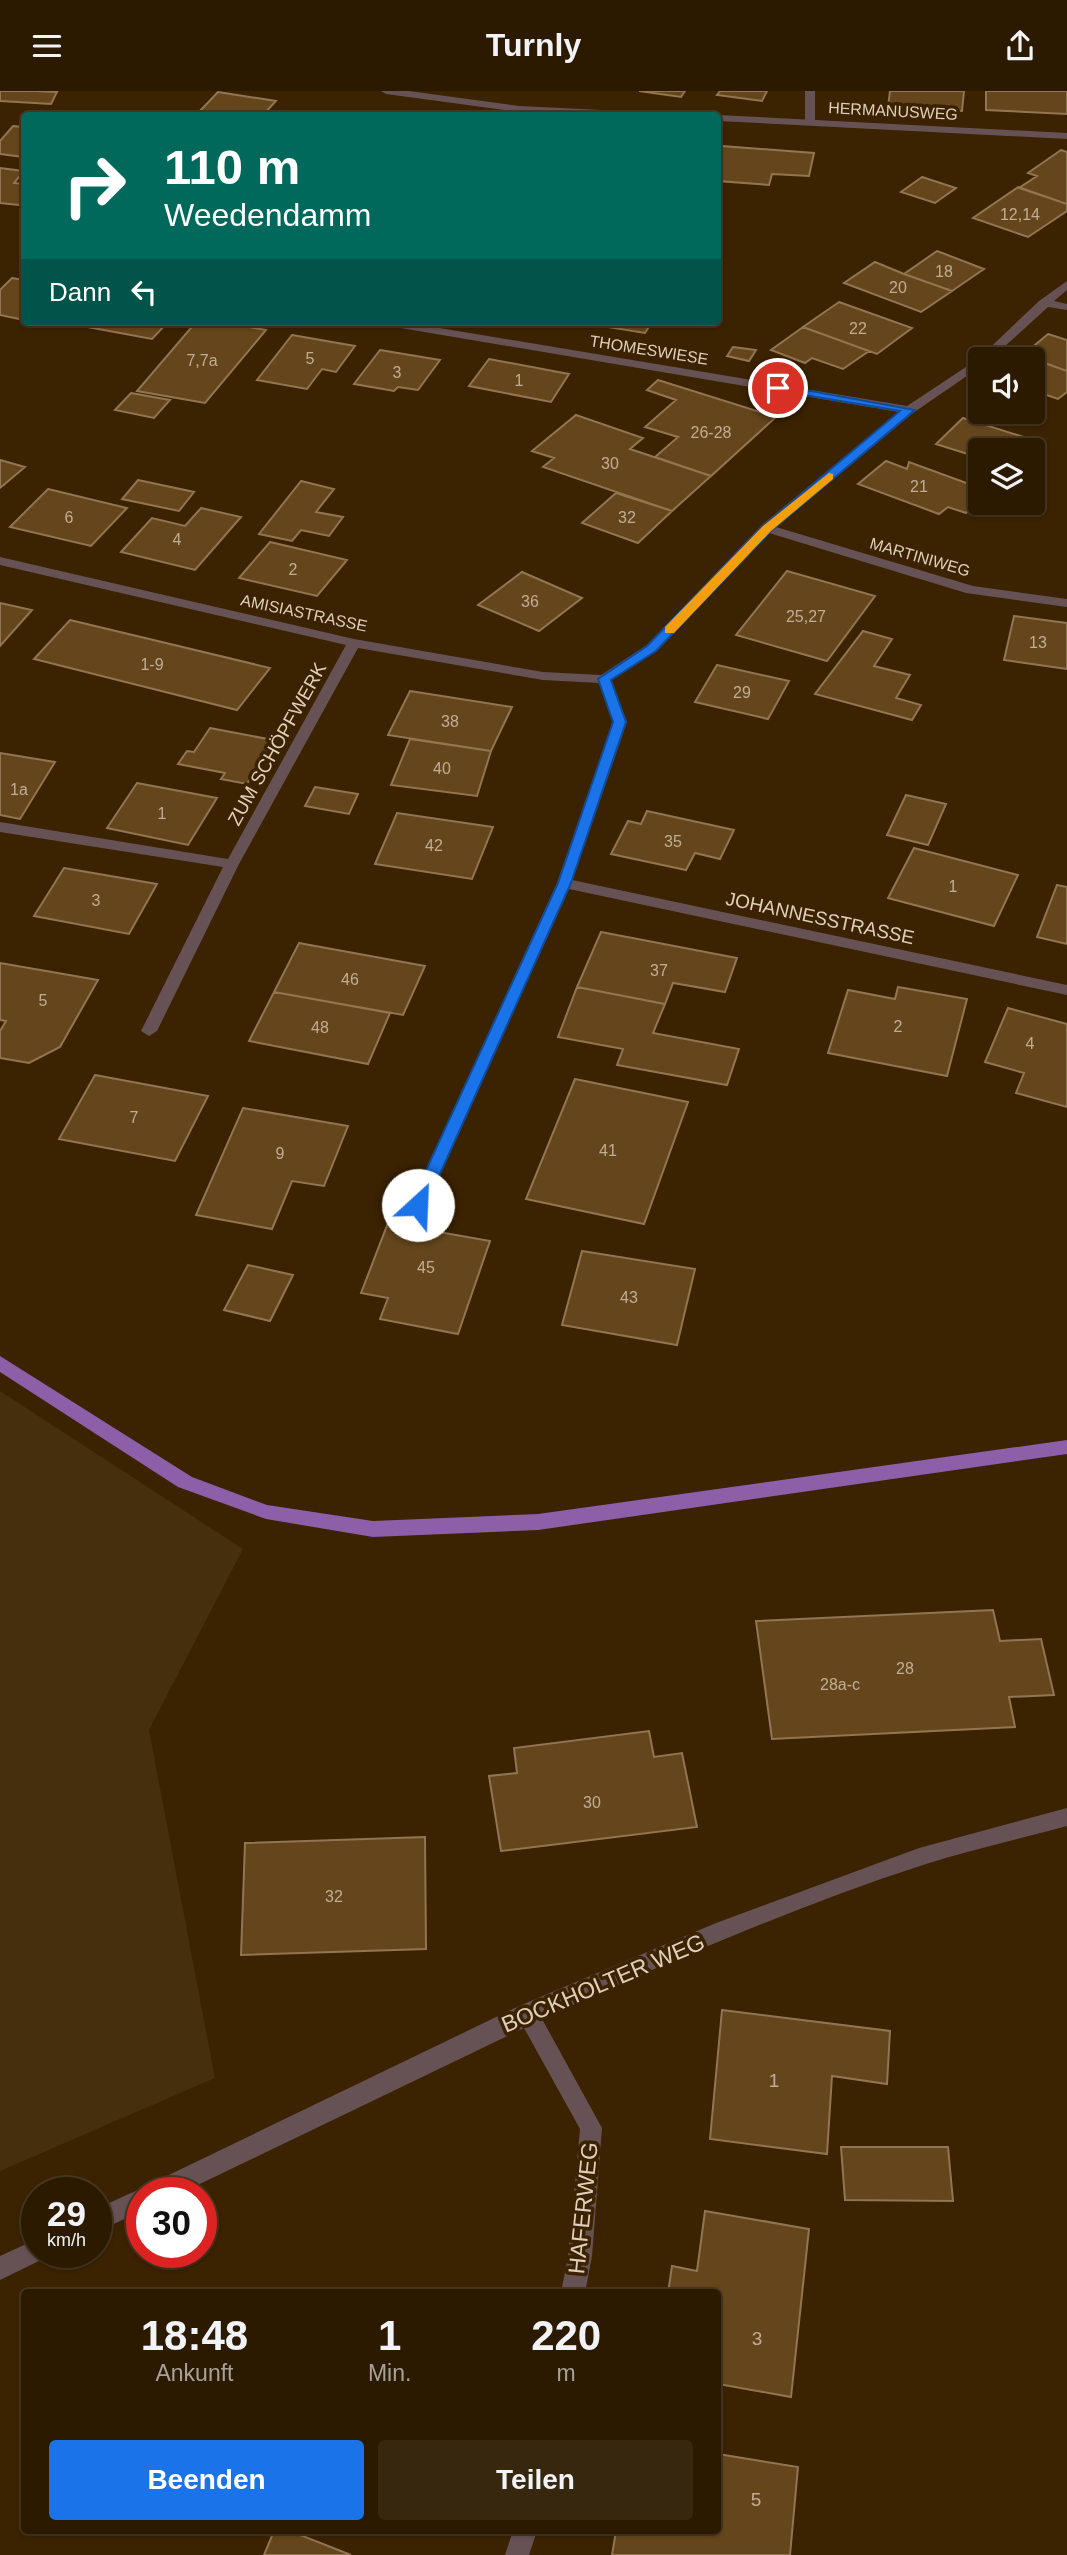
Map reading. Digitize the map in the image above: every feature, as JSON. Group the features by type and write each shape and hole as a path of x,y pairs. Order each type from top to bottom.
{"street":[{"path":"386,91 519,109 582,112"},
{"path":"810,91 810,122"},
{"name":"HERMANUSWEG","path":"721,118 1067,136"},
{"path":"996,347 1067,284"},
{"path":"1043,303 1067,307"},
{"name":"THOMESWIESE","path":"407,326 909,410"},
{"path":"418,1205 564,883 620,722 604,679 652,648 767,528 909,410 968,370"},
{"name":"MARTINIWEG","path":"767,528 971,590 1067,603"},
{"name":"AMISIASTRASSE","path":"0,561 355,643 543,676 604,679"},
{"name":"ZUM SCHÖPFWERK","path":"149,1031 232,864 355,643"},
{"path":"0,827 232,864"},
{"name":"JOHANNESSTRASSE","path":"564,883 1067,991"},
{"name":"BOCKHOLTER WEG","path":"189,2177 527,2013 755,1918 920,1857 1067,1817"},
{"name":"HAFERWEG","path":"527,2013 591,2128 580,2256 574,2289"},
{"path":"0,2268 21,2258"},
{"path":"517,2555 524,2534"}],"shaded area":[{"path":"0,1391 243,1549 149,1730 215,2078 0,2171"}],"building":[{"path":"0,91 57,92 51,104 0,101"},
{"path":"639,91 685,91 681,97"},
{"path":"720,91 767,91 762,101 717,95"},
{"path":"890,91 964,91 962,111 888,107"},
{"path":"986,91 1067,91 1067,114 986,110"},
{"path":"218,92 276,101 266,112 199,112"},
{"path":"13,126 21,127 21,157 0,154 0,141"},
{"path":"722,146 814,153 809,176 772,174 769,185 721,181"},
{"path":"1061,150 1067,152 1067,204 1019,188 1037,176 1028,173"},
{"path":"0,168 21,171 14,183 21,184 21,203 19,205 0,203"},
{"path":"922,177 956,188 935,203 901,192"},
{"path":"1018,187 1067,204 1067,211 1028,237 973,218"},
{"path":"937,251 984,269 952,291 904,274"},
{"path":"875,262 952,291 921,312 844,283"},
{"path":"12,278 21,280 21,319 0,315 0,290"},
{"path":"839,302 912,328 877,354 803,327"},
{"path":"89,326 164,326 152,339"},
{"path":"193,326 242,326 266,330 205,403 137,391"},
{"path":"602,326 649,326 645,333"},
{"path":"803,327 869,351 843,369 812,358 805,363 771,350"},
{"path":"1048,334 1067,340 1067,371 1045,363 1045,347 1033,347"},
{"path":"292,335 355,346 336,372 322,369 307,389 257,380"},
{"path":"733,347 756,350 749,361 727,356"},
{"path":"380,350 440,360 418,390 398,387 394,391 354,384"},
{"path":"489,359 569,374 551,402 469,386"},
{"path":"1045,363 1067,371 1067,392 1058,399 1045,394"},
{"path":"658,380 776,417 711,476 655,457 678,437 645,427 676,400 647,390"},
{"path":"131,393 170,400 154,418 115,410"},
{"path":"576,415 643,438 630,449 711,476 672,511 543,467 554,458 532,451"},
{"path":"963,418 968,420 968,424 982,424 1027,438 968,438 968,454 936,444"},
{"path":"0,460 25,467 0,488"},
{"path":"886,461 907,469 909,462 968,484 968,511 966,513 948,507 939,514 858,484"},
{"path":"138,480 194,492 179,511 122,499"},
{"path":"301,481 334,489 316,512 343,517 329,536 301,530 292,541 259,534"},
{"path":"48,489 127,508 91,546 10,527"},
{"path":"616,493 672,511 638,543 582,523"},
{"path":"201,508 241,517 195,570 121,552 152,518 185,526"},
{"path":"270,542 347,560 317,596 239,578"},
{"path":"787,571 875,596 827,661 736,635"},
{"path":"522,572 582,598 539,631 478,605"},
{"path":"0,603 32,610 0,646"},
{"path":"1014,616 1067,623 1067,669 1004,660"},
{"path":"70,620 270,668 237,710 34,659"},
{"path":"863,631 892,639 874,666 910,675 896,698 921,705 912,720 815,694"},
{"path":"717,665 789,681 768,719 695,702"},
{"path":"410,691 512,707 491,751 388,735"},
{"path":"210,728 273,740 247,784 221,779 225,773 178,764 187,751 194,752"},
{"path":"410,739 491,751 477,796 391,785"},
{"path":"0,753 55,762 20,819 0,815"},
{"path":"137,783 217,798 188,845 107,828"},
{"path":"315,787 358,794 349,814 305,806"},
{"path":"906,795 946,804 928,845 887,835"},
{"path":"647,811 734,830 720,859 695,853 686,870 611,854 628,821 641,824"},
{"path":"397,813 493,827 472,879 375,864"},
{"path":"914,848 1018,875 994,926 888,898"},
{"path":"64,868 157,884 129,934 34,916"},
{"path":"1057,885 1067,887 1067,944 1037,937"},
{"path":"601,932 737,958 725,992 673,983 665,1004 577,987"},
{"path":"299,943 425,966 403,1015 274,992"},
{"path":"0,963 98,980 60,1047 29,1063 0,1058 0,1031 6,1021 0,1020"},
{"path":"577,987 665,1004 653,1033 739,1049 727,1085 617,1065 623,1049 558,1037"},
{"path":"898,987 967,999 947,1076 828,1053 848,990 895,999"},
{"path":"274,992 390,1013 368,1064 249,1041"},
{"path":"1008,1008 1067,1024 1067,1107 1016,1093 1024,1073 985,1062"},
{"path":"95,1075 208,1096 175,1161 59,1139"},
{"path":"575,1079 688,1102 644,1224 526,1199"},
{"path":"243,1108 348,1126 324,1186 292,1181 272,1229 196,1215"},
{"path":"388,1223 490,1241 458,1334 380,1319 388,1298 361,1293"},
{"path":"582,1251 695,1269 677,1345 562,1325"},
{"path":"248,1265 293,1275 270,1321 224,1310"},
{"path":"993,1610 1000,1641 1041,1639 1054,1695 1009,1697 1015,1727 772,1739 756,1621"},
{"path":"649,1731 654,1757 682,1753 697,1827 501,1851 489,1776 517,1773 514,1748"},
{"path":"425,1837 426,1949 241,1955 245,1843"},
{"path":"722,2010 890,2031 887,2084 832,2076 827,2154 710,2139"},
{"path":"841,2147 948,2147 953,2201 845,2200"},
{"path":"705,2211 809,2229 791,2397 721,2385 721,2289 669,2289 672,2266 697,2271"},
{"path":"721,2454 798,2467 790,2555 612,2555 616,2534 721,2534"},
{"path":"273,2534 298,2534 351,2555 264,2555"}],"waterway":[{"path":"0,1363 185,1482 266,1512 373,1529 538,1522 1067,1447"}],"slow traffic":[{"path":"669,630 767,528 829,476"}],"route":[{"path":"418,1205 564,883 620,722 604,679 652,648 767,528 909,410 778,388"}]}
